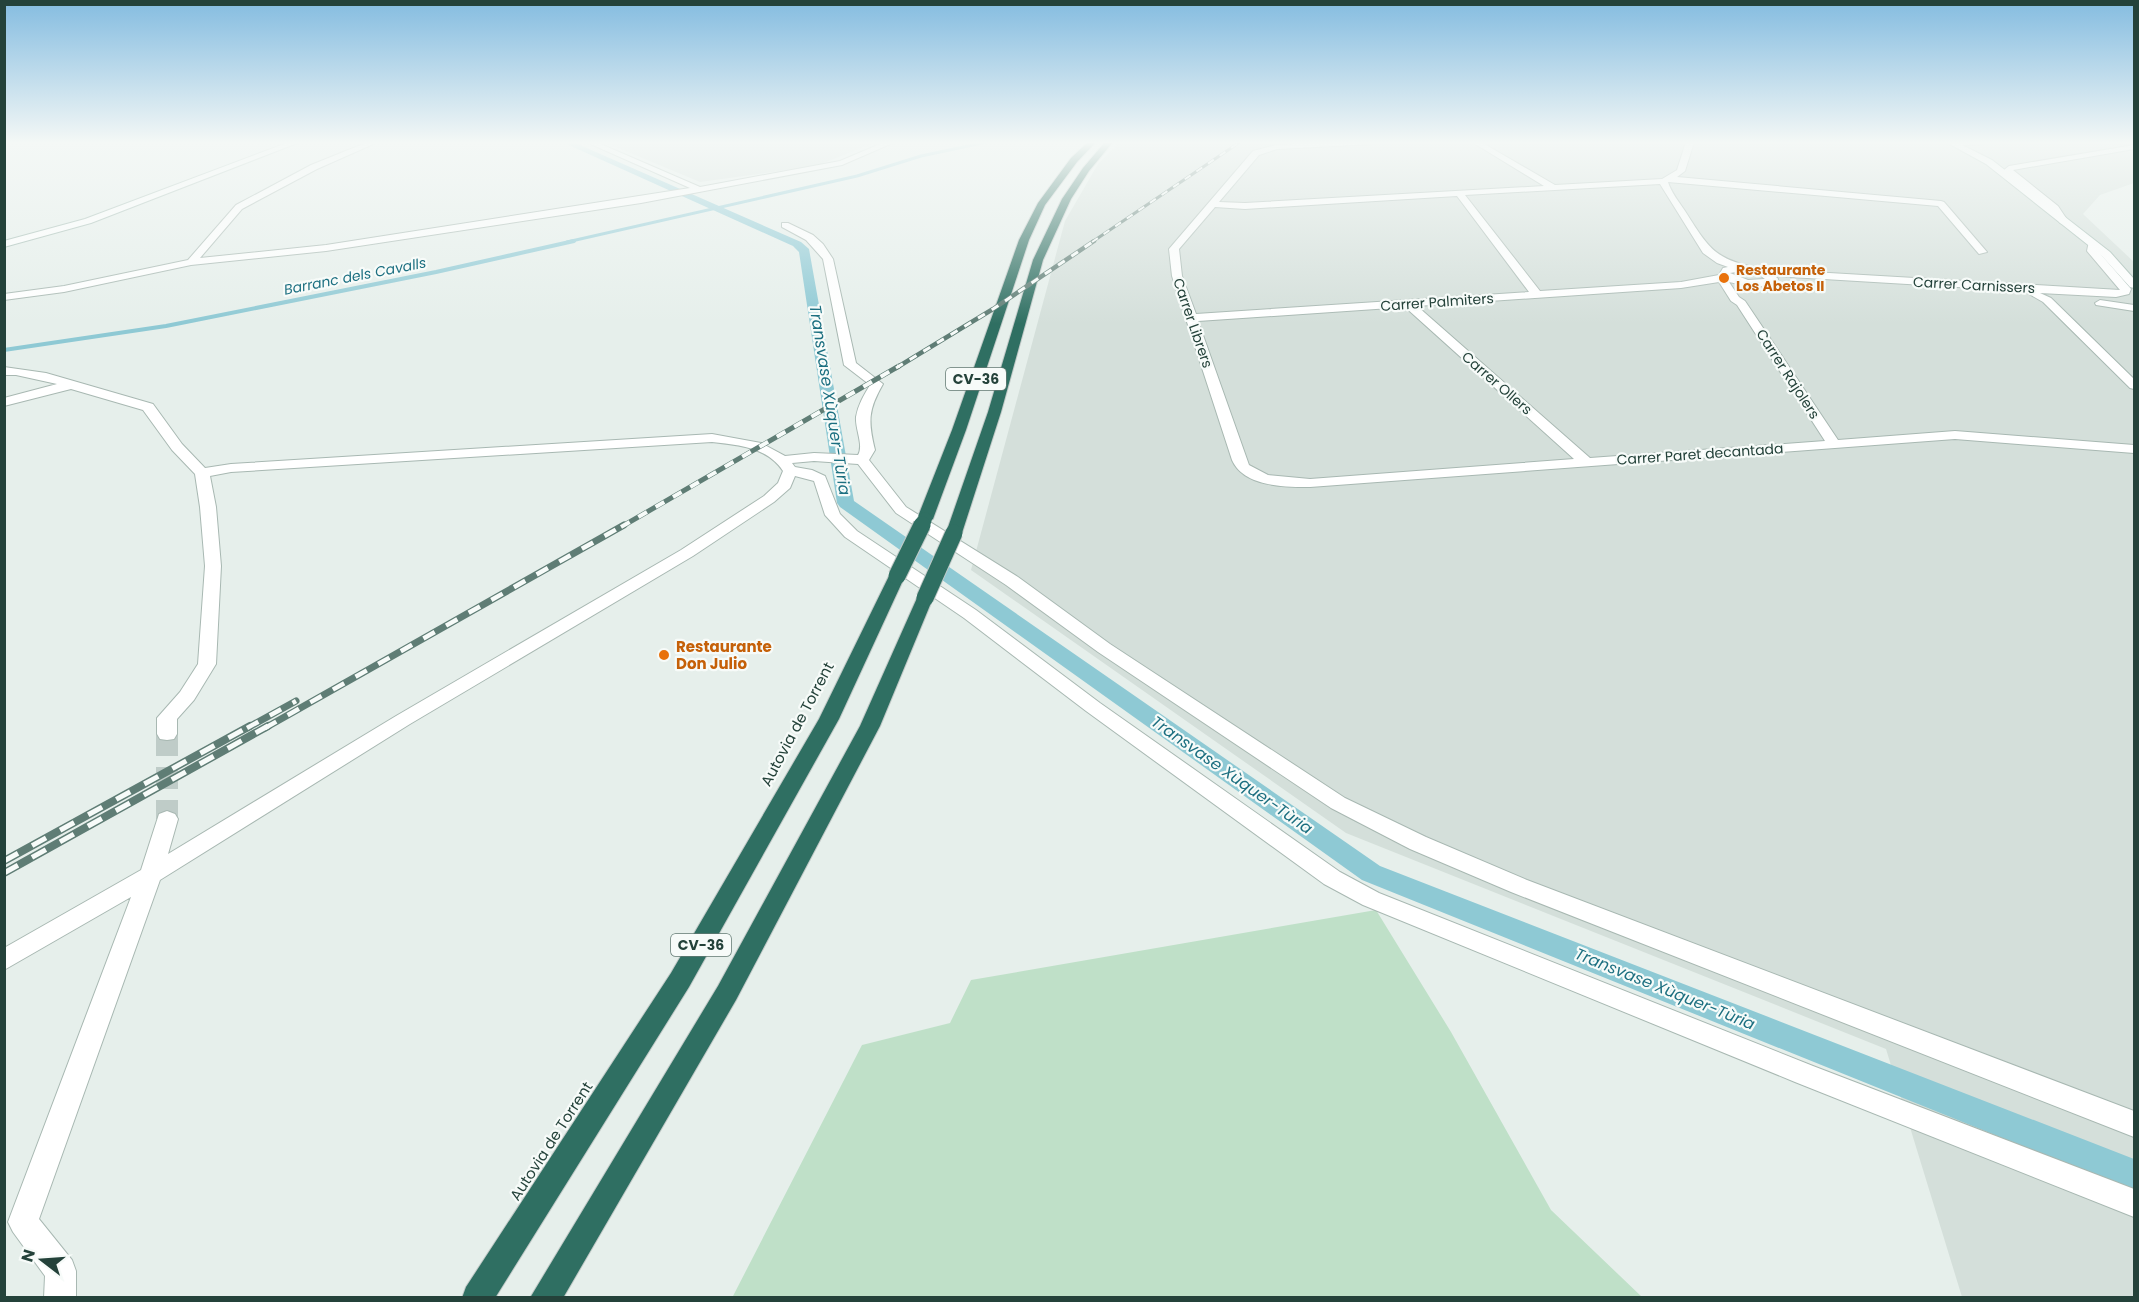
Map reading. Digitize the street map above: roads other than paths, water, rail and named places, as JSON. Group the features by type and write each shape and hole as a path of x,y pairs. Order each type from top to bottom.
{"highway":[{"name":"Autovia de Torrent","path":"477,1298 680,980 829,719 925,519 959,430 1024,240 1043,203"},
{"name":"CV-36","path":"545,1298 727,993 870,726 954,533 988,434 1042,246 1063,203"}],"street":[{"path":"4,244 88,221 136,203"},
{"path":"191,262 239,207 247,203"},
{"path":"4,297 64,289 191,262 338,246 516,221 620,203"},
{"path":"1211,204 1245,206 1298,203"},
{"path":"1466,203 1537,295"},
{"name":"Carrer Rajolers","path":"1675,203 1706,251 1721,261 1742,268"},
{"path":"1927,203 1941,204 1982,252"},
{"path":"2040,203 2106,254 2134,285"},
{"path":"2049,203 2055,208 2063,221"},
{"name":"Carrer Librers","path":"1211,204 1174,249 1177,276 1238,455 1244,468 1266,478"},
{"path":"784,225 809,236 820,245 828,259 850,365 877,384 867,400 861,418 868,450 862,460"},
{"name":"Carrer Carnissers","path":"1742,268 1761,272 2116,294 2125,292 2126,289 2092,250 2092,243"},
{"name":"Carrer Rajolers","path":"1706,251 1706,258 1730,285 1834,444"},
{"path":"1742,268 1730,269 1730,285 1742,297 1753,285"},
{"path":"1761,272 1772,277 1769,282"},
{"name":"Carrer Palmiters","path":"1192,318 1682,285 1715,280 1730,285"},
{"name":"Carrer Carnissers","path":"1753,285 1769,282 2108,303 2134,309"},
{"name":"Carrer Palmiters","path":"1682,285 1703,287 1753,285"},
{"path":"2021,288 2047,300 2134,385"},
{"name":"Carrer Ollers","path":"1408,304 1586,462"},
{"path":"4,371 33,374 148,407 177,447 202,472 208,507 213,566 207,663 187,696 167,718 167,734"},
{"path":"4,402 70,385"},
{"name":"Carrer Paret decantada","path":"1266,478 1288,483 1310,483 1955,435 2134,449"},
{"path":"202,472 712,438 750,444 770,450 787,465 820,479 833,515 851,534 970,614 1093,707 1332,878 1371,899 1804,1074 2134,1203"},
{"path":"787,465 814,457 862,460 901,510 1012,581 1104,648 1338,803 1418,843 1519,886 2134,1124"},
{"path":"4,960 151,875 403,720 687,553 769,499 785,485 787,465"},
{"path":"60,1298 61,1271 23,1222 151,875 168,819"}],"waterway":[{"name":"Transvase Xùquer-Tùria","path":"704,203 797,244 805,251 846,503 1371,873 2134,1175"},
{"path":"567,242 739,203"},
{"name":"Barranc dels Cavalls","path":"4,350 166,326 436,272 574,241"}],"tunnel":[{"path":"167,734 167,819"}],"railway":[{"path":"1092,242 1150,203"},
{"path":"896,368 993,309 1094,241"},
{"path":"621,527 899,366"},
{"path":"265,728 624,525"},
{"path":"247,728 296,701"},
{"path":"4,861 250,726"},
{"path":"4,873 268,726"}],"place":[{"name":"Restaurante Los Abetos II","path":"1724,278"},
{"name":"Restaurante Don Julio","path":"664,655"}]}
